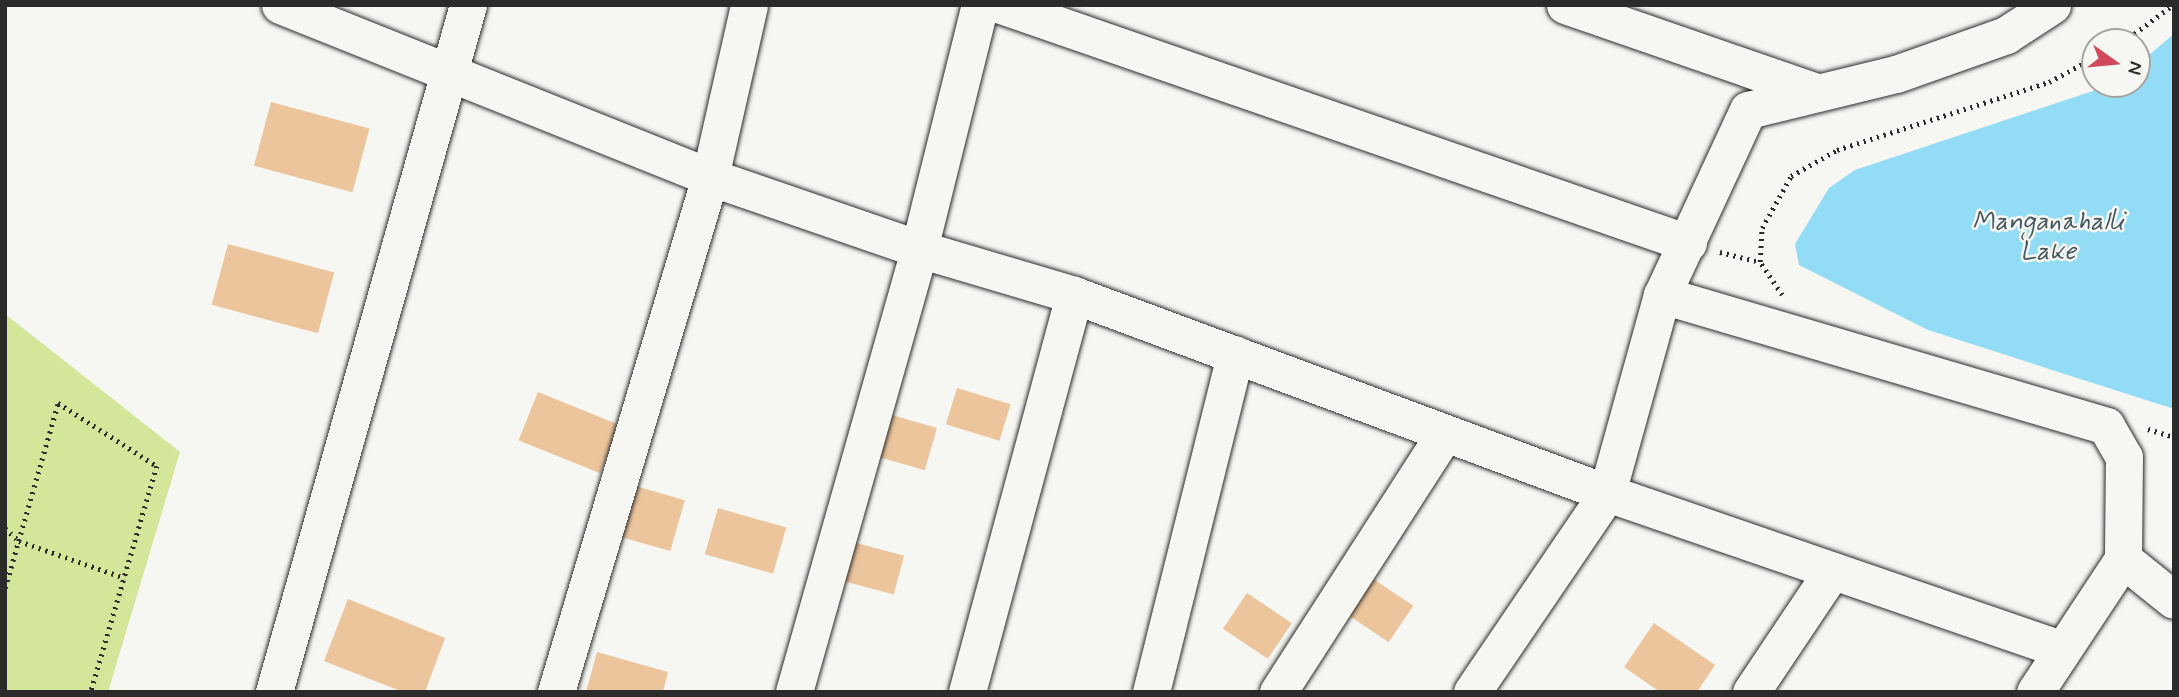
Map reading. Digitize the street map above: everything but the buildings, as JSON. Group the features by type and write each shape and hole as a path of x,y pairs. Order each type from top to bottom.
{"street":[{"path":"280,5 449,76 710,177 919,249 1074,295 1607,493 1832,571 2053,677 2123,559 2124,457 2106,426 1662,295"},
{"path":"274,692 468,5"},
{"path":"556,692 710,177 749,5"},
{"path":"794,692 919,249 980,5"},
{"path":"1001,5 1688,243"},
{"path":"1566,5 1814,91"},
{"path":"1472,692 1607,493 1662,295 1748,110 1814,91 1896,74 1994,40 2052,5"},
{"path":"967,692 1074,295"},
{"path":"1151,692 1235,355"},
{"path":"1278,692 1445,433"},
{"path":"2123,559 2174,600"},
{"path":"1751,692 1832,571"}],"path":[{"path":"2142,28 2173,5"},
{"path":"1688,243 1760,262 1762,228 1791,176 1837,150 2049,82 2081,65"},
{"path":"5,588 58,403 157,466 92,692"},
{"path":"5,528 19,541 125,578"}],"green space":[{"path":"5,314 180,452 108,692 5,692"}],"water":[{"name":"Manganahalli Lake","path":"2174,34 2174,409 1928,330 1799,265 1795,244 1829,188 1855,170 2081,95 2081,98 2151,98 2151,53"}]}
